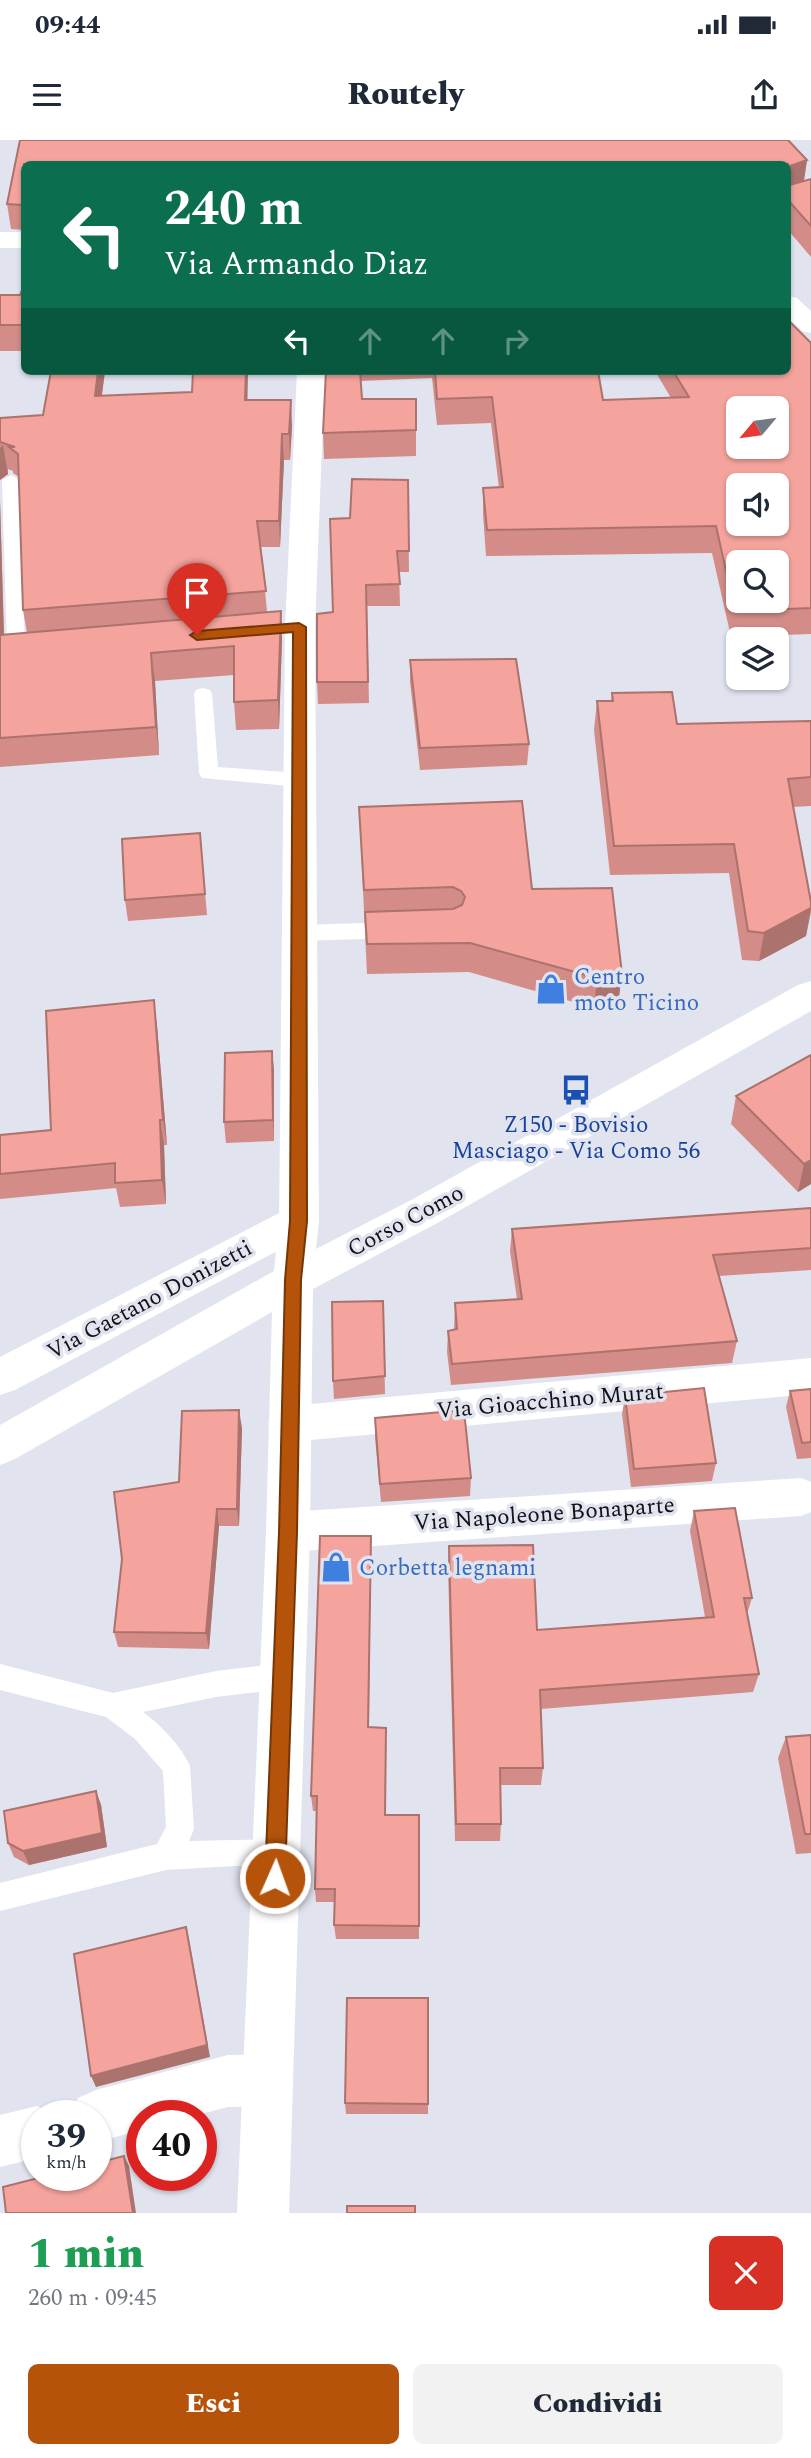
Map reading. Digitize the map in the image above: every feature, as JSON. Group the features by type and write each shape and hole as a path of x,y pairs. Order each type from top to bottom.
{"street":[{"path":"0,240 21,240"},
{"path":"791,307 811,325"},
{"path":"263,2213 288,1532 293,1280 299,1221 299,780 286,628 312,375"},
{"name":"Corso Como","path":"0,1446 293,1280 427,1210 811,994"},
{"name":"Via Gaetano Donizetti","path":"0,1377 299,1221"},
{"name":"Via Gioacchino Murat","path":"289,1424 811,1376"},
{"name":"Via Napoleone Bonaparte","path":"288,1532 801,1497"},
{"path":"112,2112 228,2081 267,2080"},
{"path":"0,2141 21,2136"}],"lane":[{"path":"11,480 20,649"},
{"path":"203,694 209,772 299,780"},
{"path":"299,933 424,929"},
{"path":"113,1706 216,1684 282,1676"},
{"path":"0,1677 113,1706 145,1730 176,1766 180,1829 166,1856"},
{"path":"0,1897 166,1856 276,1853"}],"building":[{"path":"20,140 788,140 807,160 791,166 791,161 21,161 21,205 7,204"},
{"path":"811,179 811,226 791,203 791,185"},
{"path":"21,293 21,325 0,325 0,295 20,295"},
{"path":"791,323 811,343 811,608 789,609 789,550 726,550 726,571 716,526 487,530 483,488 503,487 492,397 437,399 435,375 599,375 603,400 689,397 675,375 791,375"},
{"path":"50,375 98,375 95,396 192,392 193,375 246,375 245,400 291,400 289,434 282,434 279,521 257,521 266,591 23,610 18,454 9,447 15,447 0,442 0,418 43,415"},
{"path":"326,375 360,375 362,399 416,399 416,430 323,433"},
{"path":"352,479 408,480 409,551 397,551 400,584 366,585 368,682 317,682 317,614 333,612 330,519 350,518"},
{"path":"281,611 278,700 234,702 234,646 151,653 156,727 0,738 0,635"},
{"path":"516,659 529,744 420,748 410,660"},
{"path":"672,692 677,724 811,721 811,777 788,779 811,908 764,933 748,931 734,844 614,846 597,701 613,701 612,693"},
{"path":"522,801 532,889 612,888 622,974 597,978 470,943 367,944 365,912 453,909 462,905 465,897 453,887 364,890 359,807"},
{"path":"200,833 205,894 125,900 122,839"},
{"path":"154,1000 163,1120 160,1120 162,1180 115,1183 115,1163 0,1174 0,1135 51,1130 46,1011"},
{"path":"272,1051 273,1120 224,1122 225,1053"},
{"path":"811,1055 811,1160 804,1164 736,1096"},
{"path":"811,1208 811,1248 713,1255 737,1341 452,1364 448,1331 457,1329 455,1303 522,1299 512,1229"},
{"path":"383,1301 385,1376 333,1381 332,1302"},
{"path":"704,1388 716,1463 634,1469 625,1396"},
{"path":"811,1389 811,1442 802,1443 790,1391"},
{"path":"239,1410 237,1509 217,1509 206,1633 114,1632 122,1559 114,1492 179,1482 182,1411"},
{"path":"464,1410 471,1478 380,1484 375,1418"},
{"path":"735,1508 752,1598 744,1598 759,1674 540,1690 543,1768 500,1768 501,1824 456,1824 449,1546 533,1545 537,1630 714,1617 694,1511"},
{"path":"320,1536 371,1536 368,1727 386,1728 385,1815 419,1815 419,1926 334,1925 335,1889 315,1889 317,1796 311,1796"},
{"path":"811,1735 811,1834 805,1834 786,1737"},
{"path":"96,1791 102,1833 23,1851 8,1843 4,1811"},
{"path":"186,1927 207,2045 91,2076 74,1954"},
{"path":"347,1998 428,1998 428,2104 345,2103"},
{"path":"124,2156 126,2191 130,2191 133,2213 6,2213 3,2187 21,2182 21,2191 112,2191 112,2159"},
{"path":"347,2206 415,2206 415,2213 347,2213"}],"place":[{"name":"Centro moto Ticino","path":"551,989"},
{"name":"Z150 - Bovisio Masciago - Via Como 56","path":"576,1090"},
{"name":"Corbetta legnami","path":"336,1567"}],"route":[{"path":"197,635 299,627 299,1221 293,1280 288,1532 275,1878"}]}
